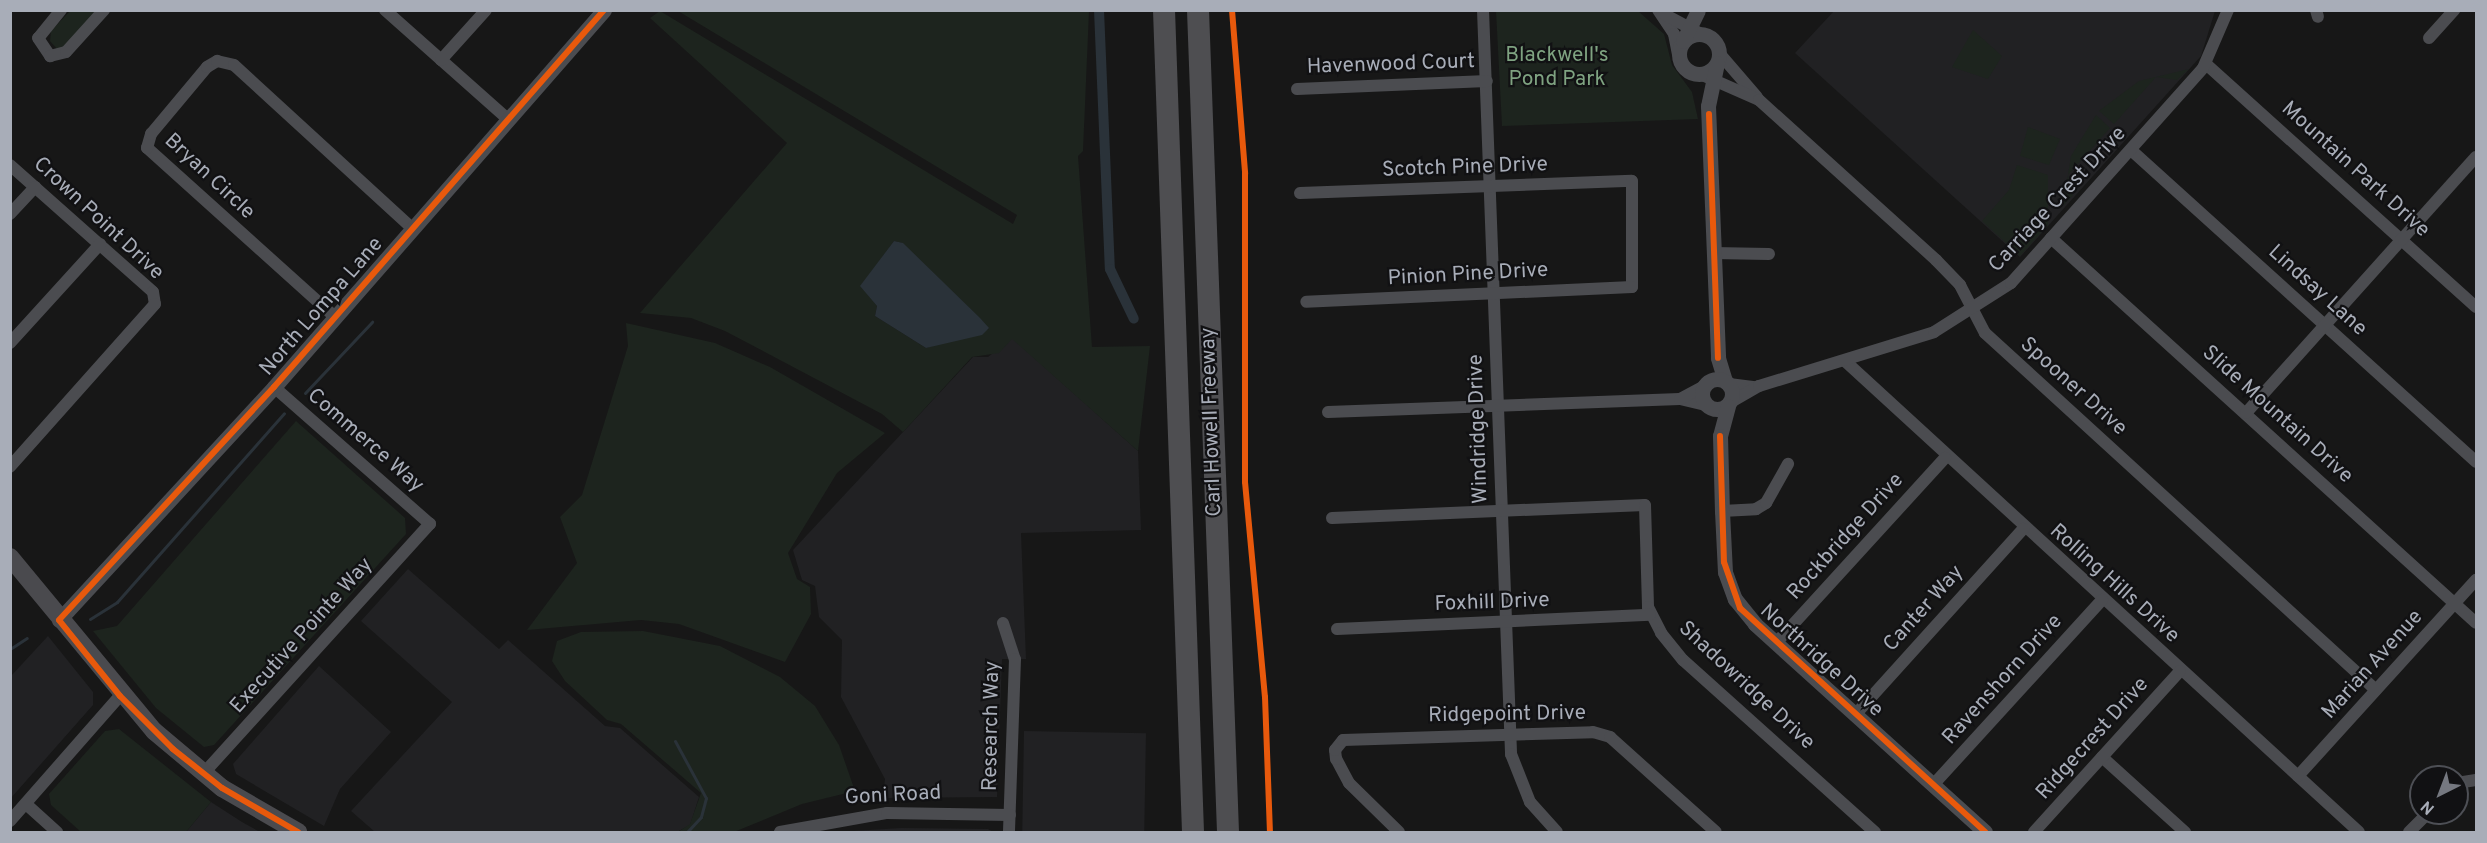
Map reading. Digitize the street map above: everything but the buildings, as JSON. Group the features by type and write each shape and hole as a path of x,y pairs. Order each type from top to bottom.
{"highway":[{"name":"Carl Howell Freeway","path":"1164,10 1193,832"},
{"name":"Carl Howell Freeway","path":"1198,10 1229,832"},
{"path":"1179,832 1181,763 1189,731"}],"main road":[{"path":"10,557 120,696 203,774 298,832"}],"street":[{"path":"61,10 38,38 50,56 66,52 104,10"},
{"path":"385,10 509,120"},
{"path":"441,60 486,10"},
{"name":"North Lompa Lane","path":"59,620 274,387 604,10"},
{"name":"Windridge Drive","path":"1483,10 1509,731 1522,787 1557,832"},
{"path":"1693,39 1698,10"},
{"path":"1693,39 1703,10"},
{"name":"Carriage Crest Drive","path":"1730,404 1760,386 1934,332 1974,311 2011,283 2132,150 2206,64 2228,10"},
{"path":"2429,38 2454,10"},
{"path":"1328,412 1680,399 1707,406 1730,404 1727,383 1718,358 1707,67 1693,39 1658,11"},
{"path":"1658,11 1693,39 1707,67 1708,114"},
{"name":"Bryan Circle","path":"335,317 147,148 151,135 207,67 217,62 234,65 413,229"},
{"name":"Mountain Park Drive","path":"2206,64 2476,307"},
{"name":"Spooner Drive","path":"1707,67 1759,100"},
{"name":"Spooner Drive","path":"1707,67 1759,100 1935,260 1960,285 1985,333 2376,690"},
{"name":"Havenwood Court","path":"1297,89 1486,81"},
{"name":"Lindsay Lane","path":"2132,150 2476,462"},
{"path":"2246,413 2476,157"},
{"name":"Crown Point Drive","path":"10,165 153,292 155,304 13,461"},
{"name":"Scotch Pine Drive","path":"1300,193 1491,188 1632,181 1632,287"},
{"path":"10,214 35,187"},
{"name":"Slide Mountain Drive","path":"2051,238 2476,623"},
{"path":"10,343 100,244"},
{"path":"1713,253 1769,254"},
{"name":"Pinion Pine Drive","path":"1306,302 1632,287"},
{"path":"1706,385 1718,358"},
{"name":"Rolling Hills Drive","path":"1845,361 1945,458 2360,832"},
{"path":"1680,399 1706,385 1727,383"},
{"name":"Carriage Crest Drive","path":"1727,383 1760,386"},
{"name":"Northridge Drive","path":"1706,385 1707,406 1720,436"},
{"name":"Commerce Way","path":"274,387 430,524"},
{"name":"Northridge Drive","path":"1730,404 1720,436 1722,511 1731,591 1747,616 1985,832"},
{"name":"Rockbridge Drive","path":"1776,643 1945,458"},
{"path":"1722,511 1755,509 1766,503 1788,464"},
{"name":"Shadowridge Drive","path":"1501,511 1645,505 1650,615 1683,660 1875,832"},
{"path":"1332,518 1501,511"},
{"name":"Executive Pointe Way","path":"203,774 430,524"},
{"name":"Canter Way","path":"1855,715 2023,529"},
{"name":"Marian Avenue","path":"2298,776 2476,579"},
{"name":"Ravenshorn Drive","path":"1933,785 2102,600"},
{"name":"Foxhill Drive","path":"1336,629 1650,615"},
{"name":"Research Way","path":"1003,623 1015,659 1009,832"},
{"name":"Ridgecrest Drive","path":"2034,832 2180,671"},
{"path":"10,821 120,696"},
{"name":"Ridgepoint Drive","path":"1399,832 1357,795 1336,759 1336,746 1347,739 1580,730 1610,737 1716,832"},
{"path":"2102,758 2182,832"},
{"path":"26,804 57,832"},
{"name":"Goni Road","path":"780,832 887,813 1010,815"}],"shaded area":[{"path":"1834,11 2215,11 2201,56 2020,257 1795,53"},
{"path":"894,241 903,243 989,328 982,335 926,348 875,316 877,306 860,286"},
{"path":"1012,338 1138,451 1141,530 1021,533 1026,659 1002,659 997,797 883,798 885,779 841,697 842,640 819,617 815,586 802,580 793,550 973,357 988,357"},
{"path":"408,569 499,649 508,640 605,726 620,728 699,797 690,825 677,832 375,832 351,811 452,702 361,621"},
{"path":"48,636 93,692 93,705 11,798 11,676"},
{"path":"319,666 391,732 340,789 324,826 236,774 233,764"},
{"path":"1024,731 1146,733 1144,832 1022,832"},
{"path":"211,802 242,822 260,832 186,832"},
{"path":"901,828 988,829 993,832 837,832"}],"green space":[{"path":"70,11 101,11 67,48 57,49 50,41 51,31"},
{"path":"660,11 1013,224 1017,215 678,11 1089,11 1083,151 1078,156 1092,347 1150,346 1138,451 1012,339 999,353 972,357 903,432 882,414 725,331 691,318 640,313 787,143 650,18","holes":["894,241 902,243 989,329 926,348 875,316 877,306 861,286"]},
{"name":"Blackwell's Pond Park","path":"1496,11 1638,11 1664,34 1672,65 1692,92 1698,119 1502,126"},
{"path":"1973,30 2002,56 1988,79 1952,67"},
{"path":"2189,69 2177,80 2156,77 2114,124 2099,111 2139,81"},
{"path":"2096,115 2110,128 2068,175 2073,195 2063,206 2071,156"},
{"path":"2028,127 2060,139 2049,165 2020,156"},
{"path":"2017,165 2048,175 2048,225 2020,256 1982,221 2009,190"},
{"path":"626,323 715,343 770,367 885,433 837,473 788,553 797,579 810,587 811,614 785,662 679,624 641,620 527,630 577,563 560,517 582,495 628,346"},
{"path":"296,421 405,518 406,534 214,745 204,747 156,708 93,631 117,626"},
{"path":"643,631 720,646 780,677 815,706 839,745 855,791 802,804 734,832 678,832 690,824 701,793 621,724 607,720 565,681 552,661 557,641 581,632"},
{"path":"119,729 211,802 186,832 81,832 51,805 49,794 105,731"}],"waterway":[{"path":"1099,10 1110,269 1134,319"},
{"path":"305,393 372,322"},
{"path":"90,619 117,602 284,413"},
{"path":"10,649 27,638"},
{"path":"675,741 706,798 701,817 687,832"}],"cycle path":[{"path":"298,832 222,788 173,749 120,696 59,620 274,387 604,10"},
{"path":"1232,10 1245,173 1245,482 1265,697 1270,832"},
{"path":"1709,114 1718,358"},
{"path":"1720,436 1724,562 1740,608 1985,832"}]}
